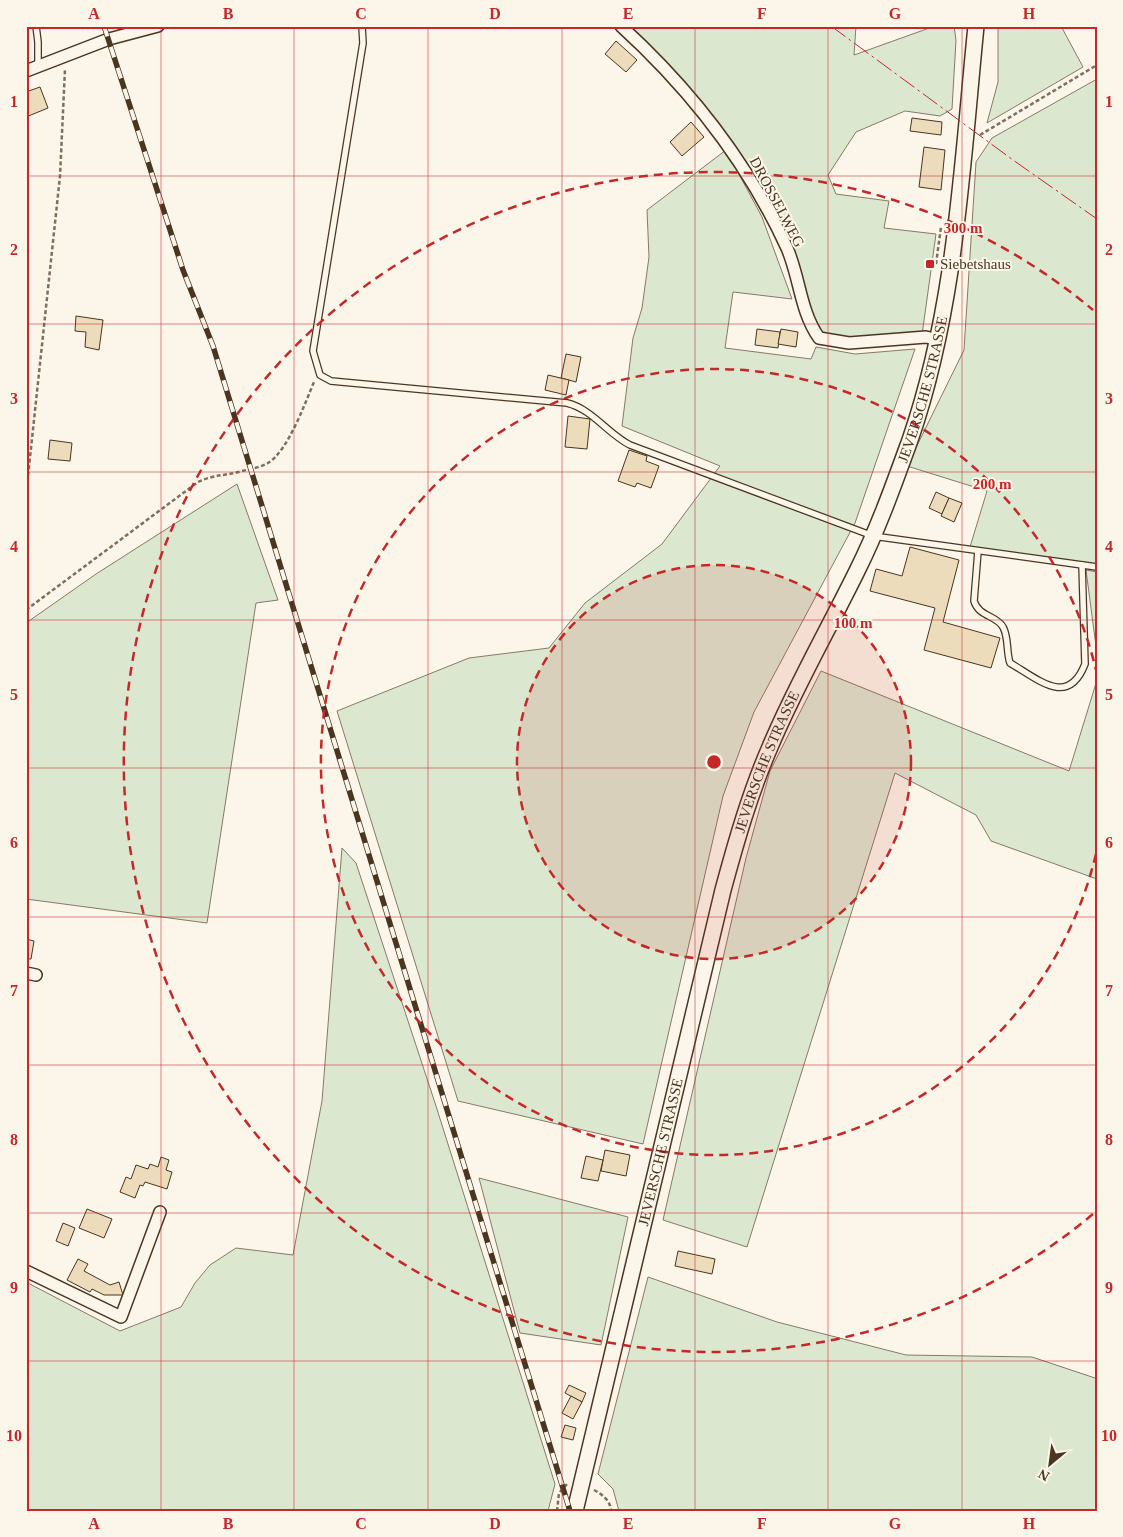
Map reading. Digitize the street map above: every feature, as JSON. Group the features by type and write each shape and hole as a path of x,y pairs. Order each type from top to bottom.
{"street":[{"path":"26,71 109,39 158,26"},
{"name":"DROSSELWEG","path":"621,26 654,56 703,110 752,182 788,250 809,324 819,338 849,343 926,337 939,340"},
{"name":"JEVERSCHE STRASSE","path":"574,1511 723,890 740,829 770,746 873,536 911,437 939,340 951,267 976,26"},
{"path":"26,1271 121,1317 160,1212"}],"lane":[{"path":"36,26 38,66"},
{"path":"362,26 363,43 313,351 320,375 331,381 499,395 578,406 618,439 630,445 873,536 1097,567"},
{"path":"978,551 974,601 976,609 1003,626 1007,638 1006,654 1010,663 1054,688 1068,687 1074,683 1086,664 1082,565"}],"path":[{"path":"26,495 60,176 66,54"},
{"path":"965,138 977,137 1097,65"},
{"path":"26,610 198,482 213,475 234,474 270,462 286,443 301,415 319,372"},
{"path":"581,1485 602,1494 611,1506 611,1511"}],"green space":[{"path":"628,26 856,26 854,55 935,26 954,26 956,40 952,109 940,116 905,111 856,132 828,175 836,194 889,201 884,228 936,234 922,335 851,340 822,333 808,301 796,255 759,183 721,127 700,101"},
{"path":"998,26 1061,26 1083,67 987,123 998,82"},
{"path":"1097,79 1097,564 970,547 987,491 907,466 964,350 976,162 992,138"},
{"path":"726,150 762,217 792,299 733,292 725,348 811,359 816,347 855,354 915,349 855,523 754,712 723,796 643,1144 458,1101 337,711 469,658 549,648 585,603 662,544 720,466 622,426 633,338 642,308 649,257 647,210"},
{"path":"237,484 278,600 256,603 207,923 26,899 26,623 96,574"},
{"path":"1086,570 1097,572 1097,654"},
{"path":"821,671 1069,771 1097,680 1097,879 991,841 976,815 895,773 747,1247 663,1220 746,858 770,771"},
{"path":"342,848 356,863 436,1106 555,1484 548,1511 26,1511 26,1282 120,1331 181,1307 195,1283 210,1265 236,1248 293,1255 322,1101"},
{"path":"479,1178 628,1217 601,1345 520,1333"},
{"path":"648,1277 777,1322 906,1355 1032,1357 1095,1378 1097,1375 1097,1511 619,1511 613,1489 598,1474"}],"building":[{"path":"616,41 637,60 626,72 605,54"},
{"path":"40,87 48,108 26,117 26,92"},
{"path":"912,118 942,122 941,135 910,131"},
{"path":"691,122 704,137 682,156 670,142"},
{"path":"924,147 945,150 941,190 919,187"},
{"path":"76,316 103,320 99,350 85,347 86,332 75,331"},
{"path":"757,329 780,332 778,348 755,345"},
{"path":"781,329 798,332 796,347 778,344"},
{"path":"566,354 581,357 576,382 561,378"},
{"path":"548,375 569,380 566,395 545,390"},
{"path":"568,416 590,419 587,449 565,447"},
{"path":"50,440 72,443 70,461 48,459"},
{"path":"629,450 647,456 646,461 659,466 651,488 637,483 635,487 618,481"},
{"path":"936,492 949,498 942,514 929,508"},
{"path":"949,498 962,503 954,522 941,516"},
{"path":"910,547 959,560 943,622 1000,638 991,668 924,650 935,608 870,591 876,569 902,576"},
{"path":"26,939 34,941 31,959 26,959"},
{"path":"605,1150 630,1155 626,1176 601,1171"},
{"path":"586,1156 603,1160 598,1181 581,1178"},
{"path":"161,1157 169,1160 166,1170 172,1172 167,1189 145,1182 143,1186 140,1185 135,1198 120,1192 126,1177 131,1179 136,1165 148,1169 150,1164 158,1167"},
{"path":"87,1209 112,1219 104,1238 79,1228"},
{"path":"63,1223 75,1228 68,1246 56,1241"},
{"path":"678,1251 715,1259 712,1274 675,1266"},
{"path":"78,1259 88,1264 84,1271 110,1285 119,1282 123,1295 104,1295 92,1289 90,1292 67,1280"},
{"path":"569,1385 586,1393 582,1402 565,1393"},
{"path":"571,1396 582,1402 573,1419 562,1413"},
{"path":"565,1425 576,1428 573,1440 561,1437"}],"railway":[{"path":"104,26 183,270 213,346 570,1511"}],"power":[{"path":"831,26 1013,160 1097,219"}],"place":[{"name":"Siebetshaus","path":"930,264"}]}
